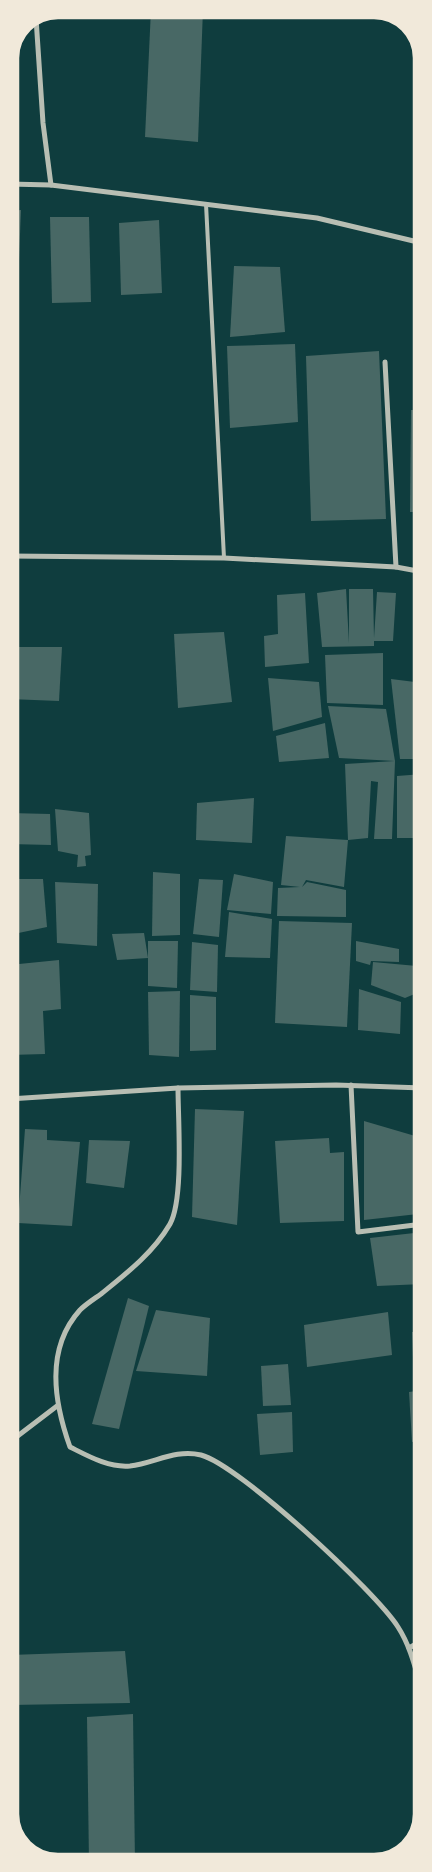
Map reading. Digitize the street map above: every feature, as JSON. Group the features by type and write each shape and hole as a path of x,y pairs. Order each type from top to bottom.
{"street":[{"path":"36,23 43,123 51,185"},
{"path":"17,184 51,185 317,218 414,240"},
{"path":"385,362 396,567"},
{"path":"17,556 224,558 396,567 414,571"},
{"path":"17,1098 178,1088 350,1085 414,1088"},
{"path":"350,1085 358,1232 414,1225"},
{"path":"178,1088 179,1183 171,1223 148,1255 80,1311 62,1338 55,1378 57,1406 70,1447 98,1461 129,1466 177,1453 201,1455 224,1467 279,1510 345,1569 381,1605 397,1626 409,1648 414,1664"},
{"path":"17,1436 57,1406"},
{"path":"409,1648 414,1645"}],"lane":[{"path":"206,204 224,558"}],"building":[{"path":"151,18 203,18 198,142 145,137"},
{"path":"17,210 21,210 17,308"},
{"path":"50,217 89,217 91,302 52,303"},
{"path":"159,220 162,293 121,295 119,223"},
{"path":"234,266 280,267 285,332 230,337"},
{"path":"295,344 298,422 230,428 227,346"},
{"path":"379,351 386,519 311,521 306,356"},
{"path":"411,410 414,410 414,512 410,512"},
{"path":"346,589 349,643 349,589 373,589 374,638 377,592 396,593 393,641 374,641 374,646 322,647 317,593"},
{"path":"305,593 309,663 265,667 264,636 278,634 277,595"},
{"path":"224,632 232,702 178,708 174,634"},
{"path":"17,647 62,647 59,701 17,699"},
{"path":"383,653 383,705 327,703 325,655"},
{"path":"268,678 319,682 322,717 273,731"},
{"path":"391,679 414,682 414,759 400,759"},
{"path":"328,706 386,709 395,761 339,758"},
{"path":"325,723 329,758 279,762 276,736"},
{"path":"395,761 392,839 374,839 378,782 371,781 368,838 348,840 345,764"},
{"path":"414,775 414,838 397,838 397,776"},
{"path":"254,798 252,843 196,840 197,803"},
{"path":"55,809 89,813 91,855 85,856 86,866 77,867 78,855 58,851"},
{"path":"17,813 50,814 51,845 17,844"},
{"path":"286,836 348,840 344,887 306,880 302,887 307,882 346,890 346,917 277,916 278,888 300,887 281,885"},
{"path":"153,872 180,874 180,935 152,936"},
{"path":"234,874 273,882 271,914 227,910"},
{"path":"17,879 43,879 47,927 17,933"},
{"path":"199,879 223,880 219,937 193,934"},
{"path":"55,882 98,884 97,946 57,943"},
{"path":"229,912 272,919 270,958 225,957"},
{"path":"279,921 352,923 347,1027 275,1023"},
{"path":"144,933 148,958 117,960 112,934"},
{"path":"148,941 178,941 177,988 148,986"},
{"path":"356,941 399,949 399,962 371,961 370,965 356,961"},
{"path":"192,942 218,945 217,992 190,990"},
{"path":"59,960 61,1009 43,1011 45,1054 17,1055 17,964"},
{"path":"373,962 414,966 414,994 405,998 371,985"},
{"path":"359,989 401,1002 400,1034 358,1030"},
{"path":"180,991 179,1057 149,1055 148,992"},
{"path":"190,995 216,997 216,1050 190,1051"},
{"path":"195,1109 244,1111 237,1225 192,1217"},
{"path":"364,1121 414,1136 414,1214 364,1220"},
{"path":"25,1129 47,1130 47,1140 80,1142 72,1226 18,1223"},
{"path":"329,1138 330,1153 344,1152 344,1221 280,1223 275,1141"},
{"path":"89,1140 130,1141 124,1188 86,1183"},
{"path":"414,1233 414,1284 377,1286 370,1238"},
{"path":"128,1298 149,1306 119,1429 92,1424"},
{"path":"156,1310 210,1318 207,1376 136,1371"},
{"path":"388,1312 392,1355 307,1367 304,1325"},
{"path":"412,1332 414,1332 414,1383"},
{"path":"288,1364 291,1405 263,1406 261,1366"},
{"path":"414,1391 414,1442 412,1442 409,1392"},
{"path":"292,1412 293,1452 260,1455 257,1414"},
{"path":"125,1651 130,1703 17,1705 17,1655"},
{"path":"133,1714 135,1854 89,1854 87,1717"}]}
